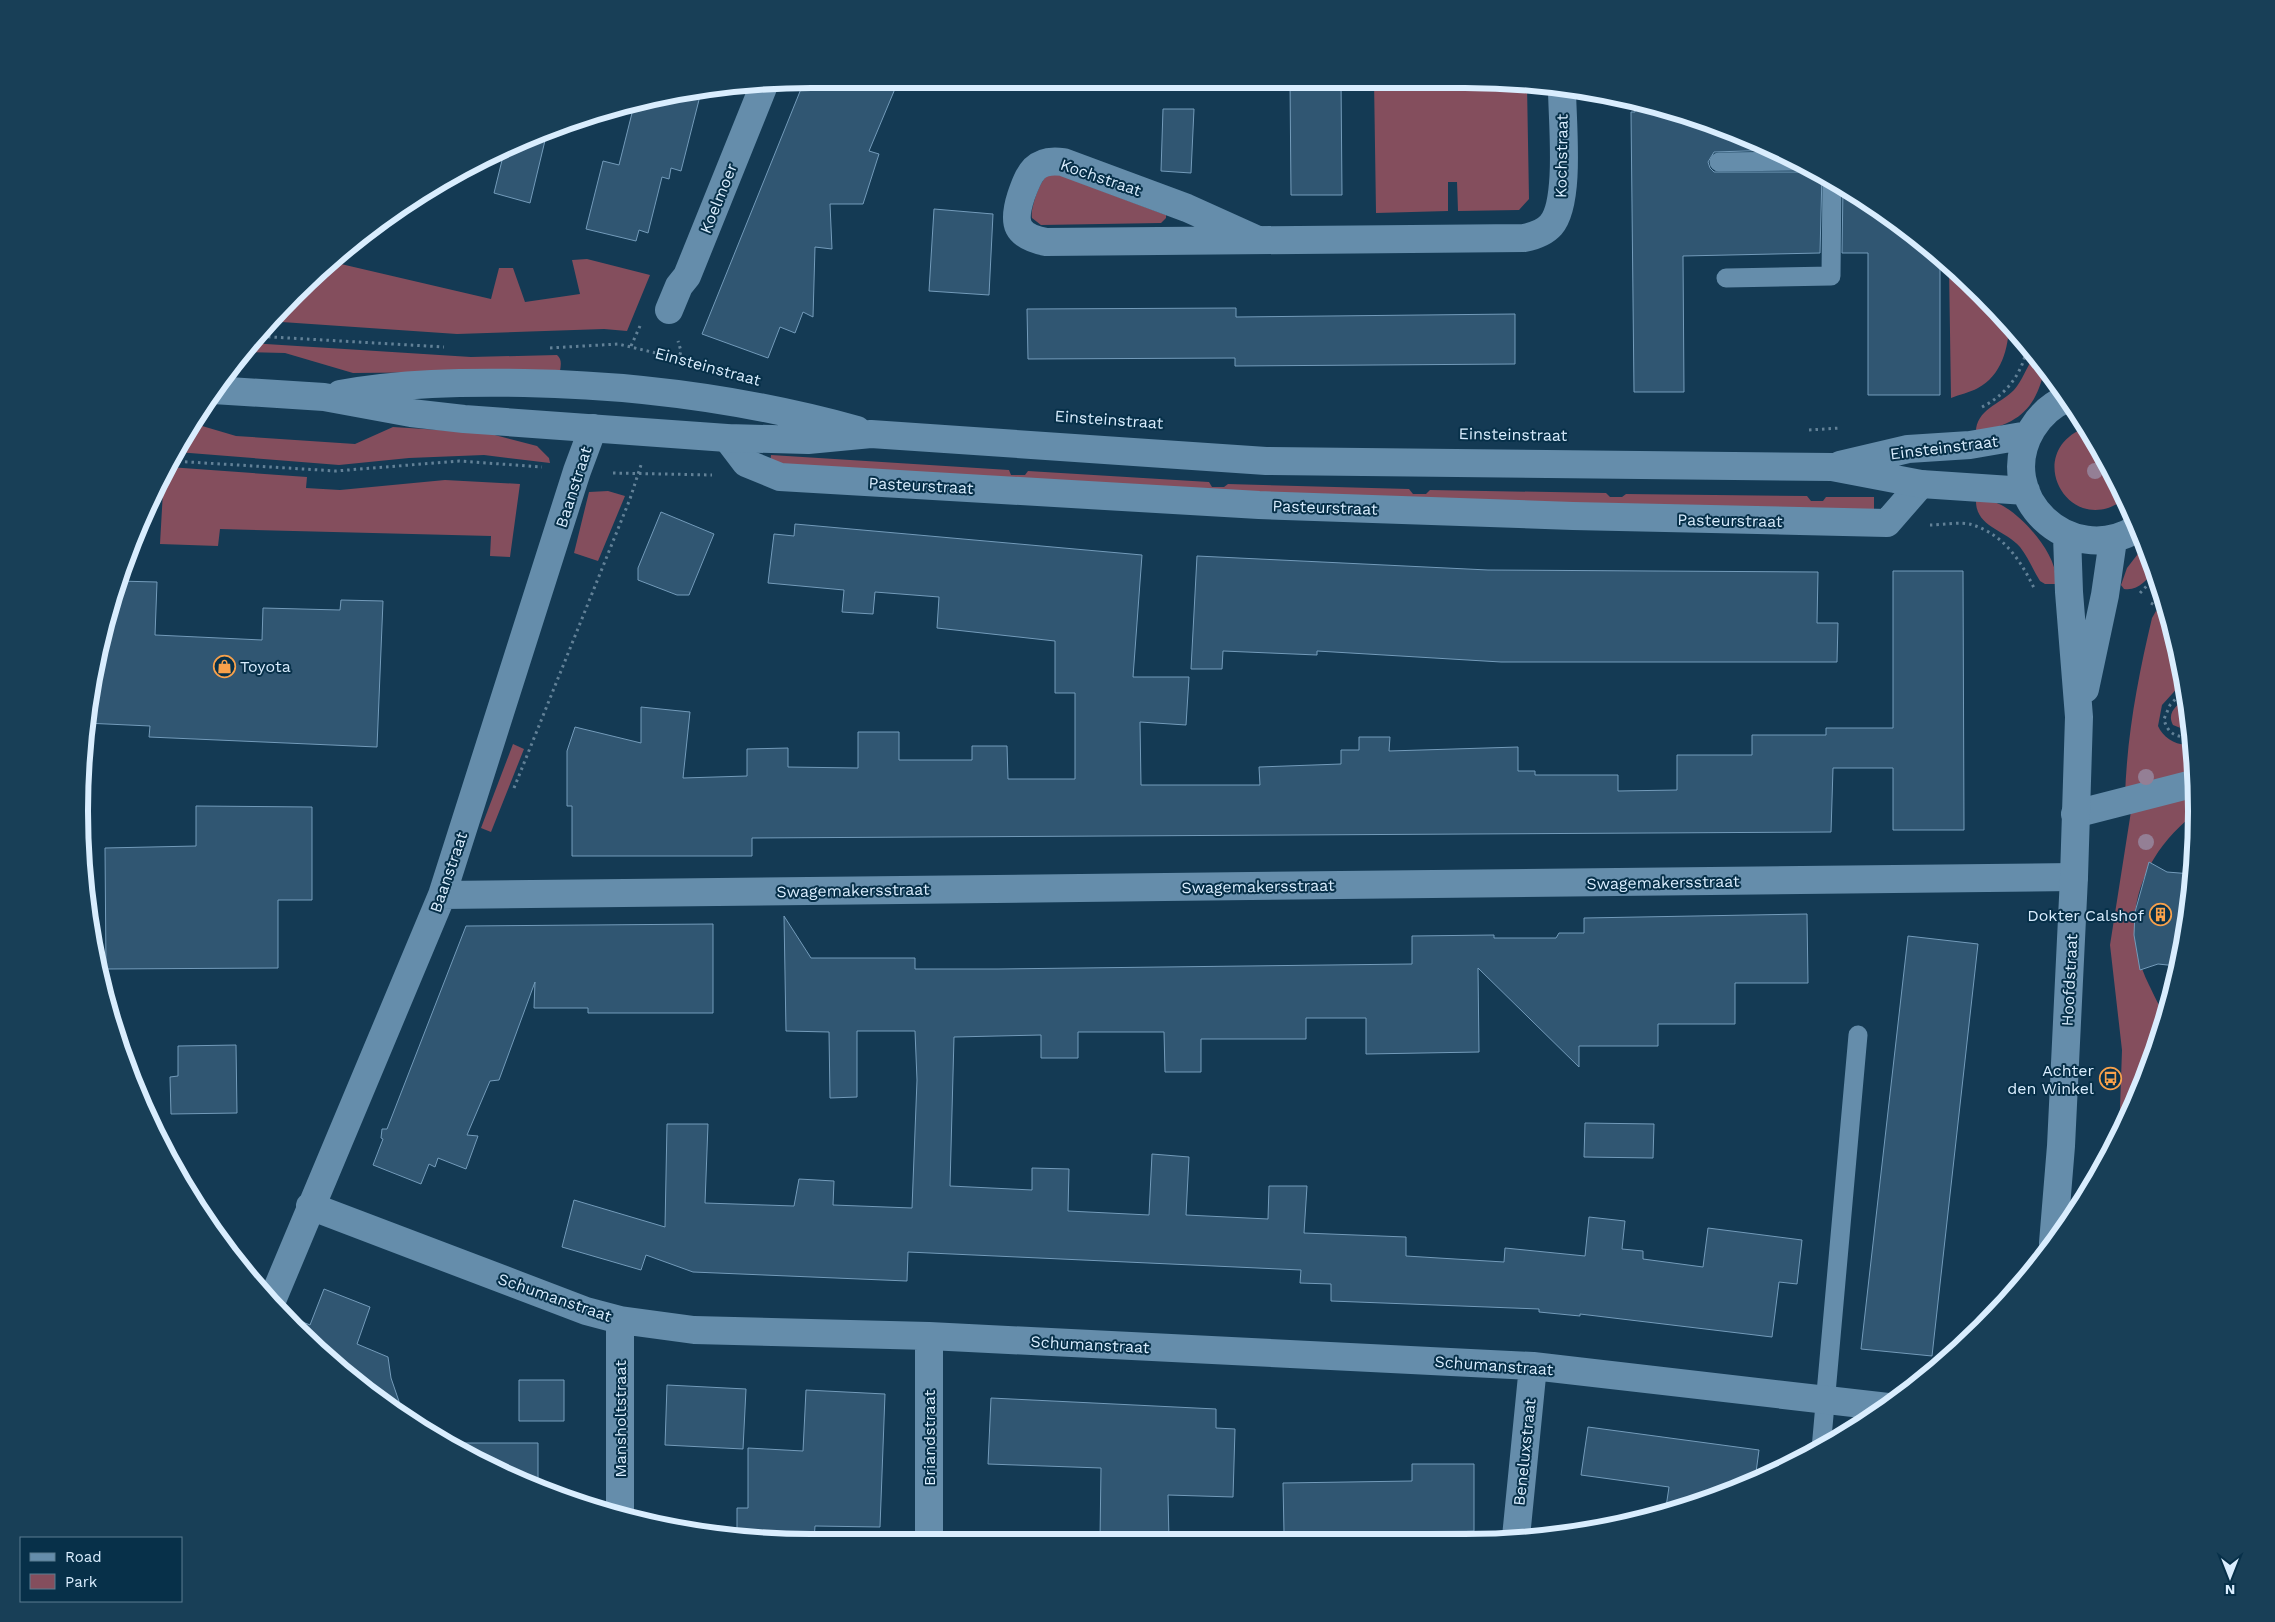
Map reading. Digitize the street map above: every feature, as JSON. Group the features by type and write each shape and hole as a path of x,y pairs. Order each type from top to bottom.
{"street":[{"name":"Koelmoer","path":"656,314 687,276 762,89"},
{"name":"Kochstraat","path":"1258,240 1187,208 1064,162 1045,162 1035,168 1028,176 1016,211 1016,221 1020,230 1032,239 1046,242 1524,238 1539,234 1551,226 1558,214 1563,196 1562,95"},
{"name":"Einsteinstraat","path":"324,397 382,386 476,382 578,384 665,393 802,415 871,434"},
{"name":"Einsteinstraat","path":"223,391 324,397 412,413 727,438 808,440 871,434 1266,461 1832,467 1920,484 2026,491"},
{"path":"2059,399 2047,410 2028,435 2022,463 2026,491 2035,510 2049,525 2067,536 2090,541 2125,535"},
{"name":"Baanstraat","path":"274,1296 442,894 577,472 593,428"},
{"name":"Einsteinstraat","path":"1832,467 1908,449 1970,445 2028,435"},
{"name":"Pasteurstraat","path":"727,438 746,463 780,477 1259,505 1887,524 1920,484"},
{"name":"Hoofdstraat","path":"2079,717 2106,595 2125,535"},
{"name":"Hoofdstraat","path":"2054,1229 2061,1146 2074,877 2079,717 2069,592 2067,536"},
{"path":"2075,814 2187,785"},
{"name":"Swagemakersstraat","path":"442,894 2074,877"},
{"name":"Schumanstraat","path":"310,1206 586,1311 620,1320 694,1330 929,1336 1533,1366 1876,1406"},
{"name":"Mansholtstraat","path":"620,1320 620,1509"},
{"name":"Briandstraat","path":"929,1336 929,1534"},
{"name":"Beneluxstraat","path":"1516,1532 1533,1366"}],"lane":[{"path":"1719,162 1784,162"},
{"path":"1726,278 1832,276 1832,188"},
{"path":"1822,1440 1858,1035"}],"path":[{"path":"631,346 656,314 682,351 665,393"},
{"path":"265,337 453,348"},
{"name":"Einsteinstraat","path":"548,348 590,344 631,346 688,361"},
{"path":"1978,409 2004,393 2017,376 2026,356"},
{"path":"1803,431 1850,427"},
{"path":"513,790 630,499 652,433"},
{"path":"178,461 336,472 459,461 577,472 714,475"},
{"path":"1973,525 2010,548 2023,565 2034,589"},
{"path":"2136,597 2150,582"},
{"path":"2151,603 2158,607"},
{"path":"2178,696 2170,705 2164,720 2168,731 2174,735 2183,736"}],"green space":[{"path":"1374,88 1464,88 1527,91 1529,199 1519,210 1458,211 1457,182 1448,182 1448,211 1376,213"},
{"path":"1057,174 1166,215 1166,218 1161,223 1041,225 1032,218 1032,209 1043,180 1050,175"},
{"path":"587,259 650,275 627,331 604,329 457,334 278,322 299,299 338,263 491,299 499,268 513,268 525,302 580,294 572,260"},
{"path":"1949,274 1976,299 2008,335 2002,360 1993,376 1978,388 1951,398"},
{"path":"259,344 471,357 557,355 561,367 560,371 353,373 285,353 252,352"},
{"path":"2031,362 2042,377 2035,397 2029,406 2021,414 2002,425 1976,432 1980,418 2014,390"},
{"path":"199,425 236,436 355,444 393,427 487,433 537,446 549,458 550,463 484,455 409,458 339,465 182,452"},
{"path":"2080,431 2118,502 2103,509 2086,509 2071,501 2060,488 2055,472 2056,455 2066,439"},
{"path":"771,455 1009,470 1011,475 1025,475 1028,471 1209,482 1212,487 1224,487 1228,484 1409,489 1413,494 1426,494 1430,490 1606,493 1610,497 1622,497 1626,494 1807,496 1811,501 1823,501 1826,497 1874,497 1874,510 1375,500 770,464"},
{"path":"174,467 307,477 306,488 340,490 445,480 520,484 510,557 490,556 491,536 220,529 218,546 160,544 163,491"},
{"path":"608,491 625,496 598,561 574,553 589,492"},
{"path":"1976,501 1999,504 2008,509 2028,527 2038,538 2052,562 2056,574 2055,584 2045,584 2040,581 2020,547 1981,517 1977,510"},
{"path":"2139,552 2149,577 2138,587 2124,589 2121,585 2127,568"},
{"path":"2156,611 2160,614 2177,689 2162,705 2158,726 2167,738 2184,745 2187,779 2125,796 2134,706 2152,618"},
{"path":"2179,704 2182,729 2173,725 2171,716"},
{"path":"513,744 524,749 491,832 481,828"},
{"path":"2187,790 2188,820 2174,832 2159,851 2147,871 2139,892 2135,915 2135,938 2140,961 2149,985 2160,1007 2149,1044 2120,1116 2122,1050 2110,945 2132,805"}],"building":[{"path":"801,88 895,88 869,151 879,154 863,204 830,204 832,249 815,247 813,317 803,312 795,333 780,327 768,358 702,334"},
{"path":"1290,88 1341,88 1342,195 1291,195"},
{"path":"700,97 681,171 671,168 669,179 662,177 648,233 639,230 636,241 586,229 603,161 619,165 633,110"},
{"path":"1635,108 1697,126 1758,151 1714,152 1708,162 1714,172 1801,171 1822,182 1820,253 1683,256 1684,392 1634,392 1631,112 1635,112"},
{"path":"1163,109 1194,109 1191,173 1161,171"},
{"path":"545,139 530,203 494,193 503,157"},
{"path":"1843,195 1904,237 1940,266 1940,395 1868,395 1868,253 1842,253"},
{"path":"934,209 993,214 989,295 929,291"},
{"path":"1236,308 1236,317 1515,314 1515,364 1235,366 1235,358 1028,359 1027,309"},
{"path":"661,512 714,534 689,595 677,595 638,580 638,568"},
{"path":"795,524 1142,555 1133,677 1189,677 1186,725 1140,722 1141,785 1260,785 1259,767 1341,764 1341,750 1359,750 1359,737 1390,737 1389,751 1518,747 1518,771 1535,771 1535,775 1618,775 1618,791 1677,790 1677,755 1752,755 1752,735 1826,735 1826,728 1893,728 1893,571 1963,571 1964,830 1893,830 1893,768 1833,768 1831,832 752,838 752,856 572,856 572,806 567,806 567,751 575,727 641,743 641,707 690,712 683,778 747,776 747,749 788,748 788,767 858,768 858,732 899,732 899,760 972,760 972,746 1007,746 1008,779 1075,779 1075,693 1055,693 1055,641 937,628 939,597 875,592 873,614 842,612 844,590 768,583 774,534 794,536"},
{"path":"1197,556 1488,570 1818,572 1817,623 1838,623 1837,662 1501,662 1317,651 1317,655 1223,651 1222,669 1191,669"},
{"path":"125,581 157,582 155,635 262,640 263,608 340,610 341,600 383,601 377,747 149,737 150,726 93,723 101,670"},
{"path":"196,806 312,807 312,900 278,900 278,968 106,969 105,848 196,846"},
{"name":"Dokter Calshof","path":"2149,862 2167,872 2184,873 2171,965 2158,964 2140,970 2134,935 2135,912"},
{"path":"1807,914 1808,983 1735,983 1735,1024 1658,1024 1658,1046 1579,1046 1579,1067 1478,968 1479,1052 1366,1054 1366,1018 1306,1018 1306,1039 1201,1039 1201,1072 1165,1072 1164,1032 1078,1032 1078,1058 1041,1058 1041,1035 954,1037 950,1186 1032,1190 1032,1168 1069,1169 1068,1211 1149,1215 1152,1154 1189,1157 1186,1215 1268,1219 1269,1186 1307,1186 1304,1233 1406,1237 1406,1256 1504,1262 1505,1248 1585,1256 1589,1217 1625,1221 1622,1249 1643,1251 1643,1259 1703,1267 1708,1228 1802,1240 1797,1284 1779,1282 1772,1337 1580,1314 1580,1316 1539,1312 1539,1309 1331,1301 1331,1284 1300,1283 1301,1270 908,1252 907,1281 693,1272 646,1255 641,1270 562,1247 574,1200 665,1227 667,1124 708,1124 705,1203 794,1206 799,1179 834,1181 833,1205 912,1208 917,1080 915,1031 857,1031 857,1097 830,1098 829,1032 786,1031 784,916 811,958 915,958 915,969 998,969 1412,964 1412,936 1494,935 1494,938 1556,938 1559,933 1584,933 1584,918"},
{"path":"713,924 713,1013 588,1013 588,1008 534,1008 535,982 499,1080 490,1081 467,1135 478,1136 466,1169 438,1158 435,1167 429,1164 421,1184 373,1165 383,1139 381,1138 382,1129 387,1129 466,926"},
{"path":"1908,936 1978,944 1932,1356 1861,1349"},
{"path":"236,1045 237,1113 171,1114 170,1077 178,1076 178,1046"},
{"path":"1585,1123 1654,1124 1653,1158 1584,1157"},
{"path":"324,1289 370,1307 357,1344 388,1357 391,1378 401,1407 334,1355 295,1319 310,1325"},
{"path":"519,1380 564,1380 564,1421 519,1421"},
{"path":"667,1385 746,1389 743,1449 665,1445"},
{"path":"806,1390 885,1394 880,1527 815,1526 814,1534 764,1533 737,1530 737,1508 748,1508 748,1448 803,1451"},
{"path":"991,1398 1216,1409 1216,1428 1235,1429 1233,1497 1168,1495 1169,1534 1100,1534 1101,1468 988,1464"},
{"path":"1588,1427 1759,1450 1756,1472 1697,1496 1666,1505 1669,1487 1581,1475"},
{"path":"459,1443 538,1443 538,1481 491,1460"},
{"path":"1412,1464 1474,1464 1474,1531 1284,1533 1283,1483 1412,1481"}],"place":[{"name":"Toyota","path":"224,666"},
{"name":"Dokter Calshof","path":"2160,915"},
{"name":"Achter den Winkel","path":"2110,1079"}]}
